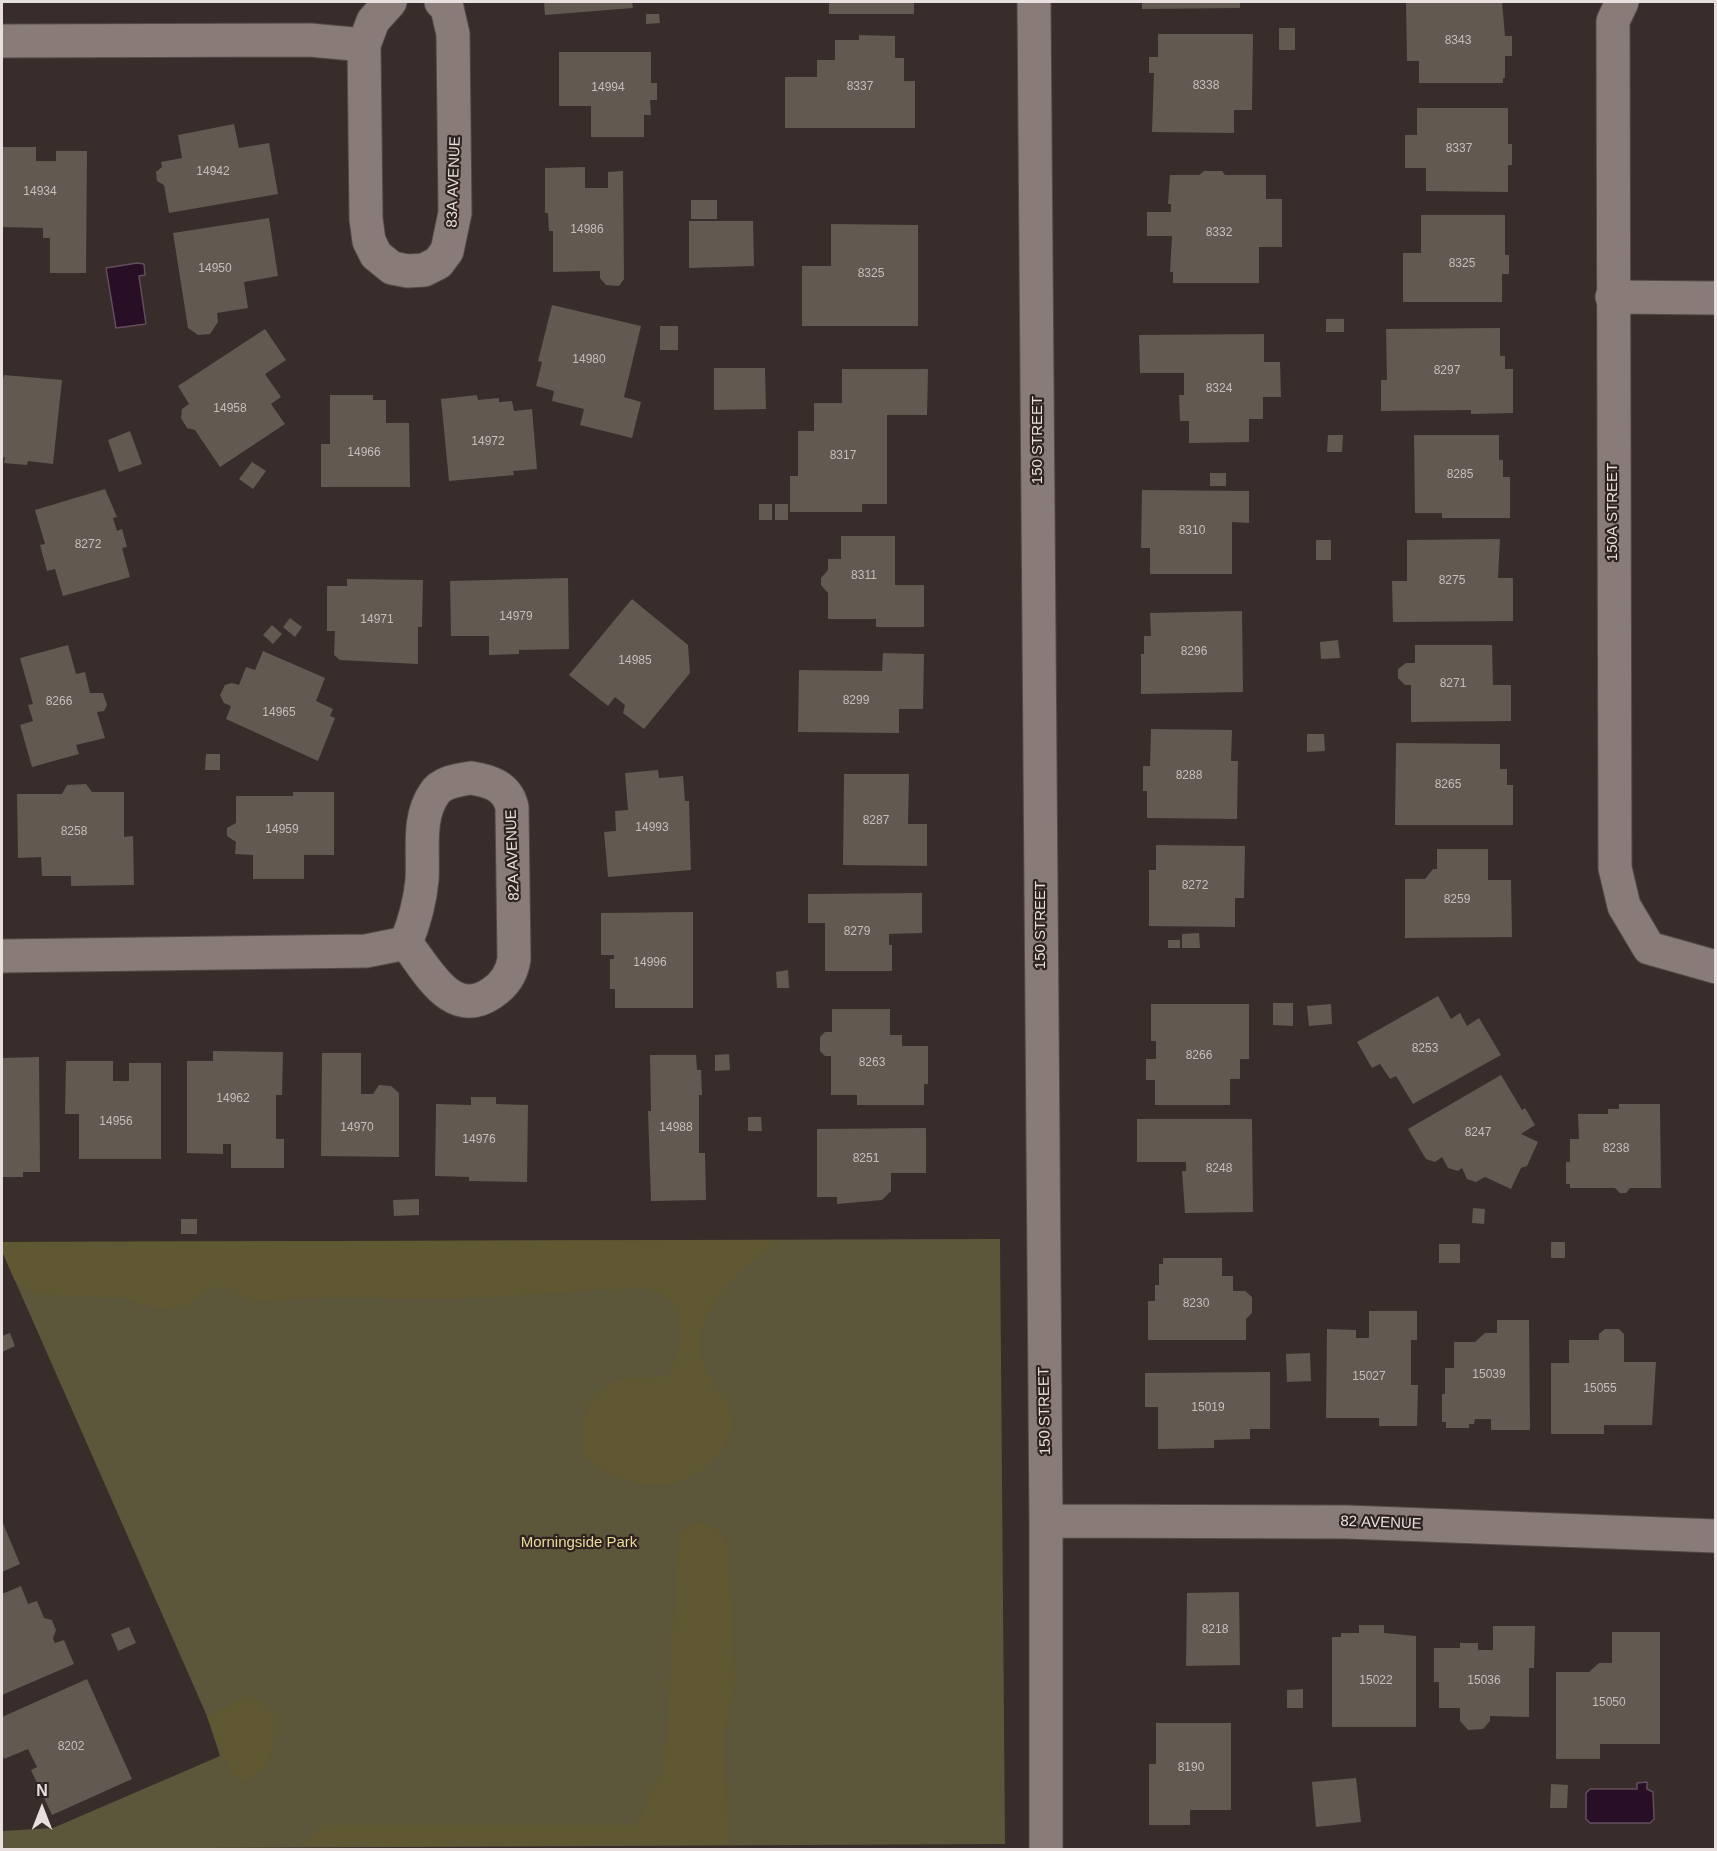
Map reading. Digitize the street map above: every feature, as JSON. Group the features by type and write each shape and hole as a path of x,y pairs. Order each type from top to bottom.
{"street":[{"name":"83A AVENUE","path":"390,2 373,21 364,45 367,232 381,261 392,268 408,271 424,270 438,263 447,251 455,213 453,34 447,8 441,2"},
{"name":"150 STREET","path":"1034,2 1046,1521 1046,1850"},
{"name":"150A STREET","path":"1622,2 1613,21 1615,868 1624,906 1649,948 1716,967"},
{"path":"2,41 310,40 364,45"},
{"path":"1612,297 1716,298"},
{"name":"82A AVENUE","path":"471,778 497,785 510,800 512,807 515,882 512,970 504,982 486,997 462,1001 440,988 406,943 420,894 424,825 434,793 450,783 471,778"},
{"path":"2,956 366,951 406,943"},
{"name":"82 AVENUE","path":"1046,1521 1336,1522 1716,1536"}],"green space":[{"name":"Morningside Park","path":"1000,1239 1005,1844 2,1849 2,1831 53,1828 220,1756 207,1716 2,1251 2,1242"}],"shaded area":[{"path":"144,264 145,275 139,276 146,324 116,328 106,268"},
{"path":"771,1240 770,1247 735,1278 713,1304 701,1333 700,1348 703,1361 729,1407 732,1419 731,1432 715,1459 704,1469 679,1482 651,1485 617,1476 594,1465 584,1453 582,1436 588,1409 593,1399 605,1387 621,1379 669,1376 679,1345 681,1314 668,1300 654,1291 632,1288 477,1298 306,1298 249,1302 234,1288 209,1287 187,1306 160,1309 121,1298 38,1294 15,1281 2,1251 2,1242"},
{"path":"698,1523 718,1529 728,1545 735,1681 724,1734 728,1845 300,1846 322,1825 636,1825 665,1765 679,1532"},
{"path":"247,1696 263,1701 274,1712 274,1734 267,1763 261,1771 241,1782 228,1766 207,1717"},
{"path":"1647,1782 1647,1789 1653,1792 1654,1819 1650,1823 1590,1823 1586,1819 1586,1793 1590,1789 1637,1789 1637,1783"}],"building":[{"path":"544,2 632,2 633,8 545,15"},
{"path":"829,2 914,2 914,14 829,14"},
{"path":"1142,2 1240,2 1240,8 1142,9"},
{"path":"1406,2 1502,2 1505,36 1512,36 1512,56 1505,56 1503,83 1419,83 1419,61 1407,61"},
{"path":"646,14 659,14 660,23 646,24"},
{"path":"1279,28 1295,28 1295,50 1279,50"},
{"path":"1158,34 1253,34 1252,110 1234,110 1234,133 1152,132 1154,73 1149,73 1149,57 1158,57"},
{"path":"859,35 895,36 895,58 904,58 904,81 915,81 915,128 785,128 785,77 817,77 817,60 835,60 835,40 859,40"},
{"path":"559,52 651,52 651,83 657,83 657,100 650,100 651,115 644,115 644,137 591,137 591,106 559,106"},
{"path":"1417,108 1508,108 1508,144 1512,144 1512,165 1508,165 1508,192 1426,191 1426,168 1405,168 1405,135 1417,135"},
{"path":"234,124 239,148 269,143 278,194 169,213 164,185 157,181 156,172 162,167 161,162 182,158 178,135"},
{"path":"2,147 36,147 36,161 56,161 56,151 87,151 86,273 50,273 50,238 43,238 43,228 2,227"},
{"path":"585,167 585,188 608,188 608,172 623,171 624,279 619,286 606,285 600,278 600,271 553,272 553,231 549,231 548,213 545,213 545,168"},
{"path":"1204,171 1222,171 1225,175 1266,175 1266,199 1282,199 1282,247 1259,247 1259,283 1173,283 1173,272 1170,272 1172,236 1147,236 1147,212 1171,212 1171,204 1168,204 1170,175 1199,175"},
{"path":"691,200 717,200 717,219 691,219"},
{"path":"1421,215 1505,215 1505,255 1509,255 1509,274 1502,274 1502,302 1403,302 1403,253 1421,253"},
{"path":"269,218 278,276 244,282 248,308 217,313 218,322 210,334 198,335 188,328 173,233"},
{"path":"689,221 753,221 754,266 689,268"},
{"path":"831,224 918,225 918,326 802,326 802,266 831,266"},
{"path":"552,305 641,326 624,397 641,402 632,438 580,425 584,409 552,401 554,391 536,386 542,362 538,361"},
{"path":"1326,319 1344,319 1344,332 1326,332"},
{"path":"660,326 678,326 678,350 660,350"},
{"path":"1500,328 1500,356 1505,356 1505,369 1513,369 1513,413 1471,414 1471,410 1381,411 1381,380 1387,380 1386,329"},
{"path":"265,329 286,360 265,374 281,397 271,404 285,424 220,467 195,430 187,428 181,418 182,409 189,404 178,386"},
{"path":"1264,334 1264,362 1280,362 1281,397 1263,397 1263,419 1249,419 1249,442 1189,443 1189,421 1180,421 1179,395 1184,395 1184,373 1140,373 1139,335"},
{"path":"714,368 765,368 766,409 714,410"},
{"path":"842,369 928,369 927,415 887,415 887,504 862,504 862,512 790,512 790,476 798,476 798,431 814,431 814,403 842,403"},
{"path":"4,375 62,380 53,464 28,461 27,465 4,463 5,457 2,458 2,384"},
{"path":"330,395 373,395 373,400 386,400 386,423 409,423 410,487 321,487 321,444 330,444"},
{"path":"477,395 478,400 499,398 499,402 512,401 514,411 532,409 537,469 513,471 514,475 449,481 441,399"},
{"path":"130,431 142,464 119,472 108,440"},
{"path":"1328,435 1343,435 1342,452 1327,452"},
{"path":"1414,435 1499,435 1499,460 1503,460 1503,477 1510,477 1510,518 1442,518 1442,513 1415,513"},
{"path":"252,462 266,471 253,489 239,479"},
{"path":"1210,473 1226,473 1226,486 1210,486"},
{"path":"105,489 117,517 113,518 117,531 122,529 127,547 122,548 130,577 63,596 55,569 47,571 40,545 45,544 35,510"},
{"path":"1142,490 1249,491 1249,523 1232,522 1232,574 1150,574 1150,548 1141,548"},
{"path":"759,504 772,504 772,520 759,520"},
{"path":"775,504 788,504 788,520 775,520"},
{"path":"841,536 895,536 895,585 924,585 924,627 876,627 876,619 828,619 828,593 821,585 821,578 828,570 828,559 841,559"},
{"path":"1500,539 1498,578 1513,578 1513,621 1393,622 1392,581 1407,581 1407,540"},
{"path":"1316,540 1331,540 1331,560 1316,560"},
{"path":"568,578 569,649 519,650 519,654 489,655 489,636 451,636 450,581"},
{"path":"347,579 423,580 422,627 418,627 418,664 340,660 334,655 335,631 327,631 327,586 347,586"},
{"path":"632,599 688,645 690,673 644,729 623,713 625,705 615,697 608,706 569,675"},
{"path":"1242,611 1243,692 1141,694 1141,654 1144,654 1144,636 1151,636 1150,613"},
{"path":"290,618 302,627 295,637 283,627"},
{"path":"272,625 282,634 273,644 263,635"},
{"path":"1338,640 1340,658 1321,659 1320,642"},
{"path":"68,645 76,674 85,672 90,693 103,693 107,705 104,711 97,712 105,738 76,745 79,754 32,767 20,725 33,721 28,705 33,704 20,658"},
{"path":"1415,645 1492,645 1493,685 1511,685 1511,721 1411,722 1411,685 1405,685 1398,678 1398,669 1406,663 1415,663"},
{"path":"263,651 325,678 316,701 333,709 330,716 335,718 318,761 226,719 231,706 224,703 220,695 225,685 232,683 239,685 246,667 255,670"},
{"path":"883,653 924,654 923,709 899,709 899,733 798,732 799,670 882,671"},
{"path":"1151,729 1232,730 1231,761 1238,761 1237,819 1147,818 1147,791 1143,791 1143,766 1150,766"},
{"path":"1307,734 1324,734 1325,751 1307,752"},
{"path":"1396,743 1500,744 1500,769 1507,769 1507,785 1513,785 1513,825 1395,825"},
{"path":"206,754 220,754 220,770 205,770"},
{"path":"658,770 659,778 683,776 685,801 689,801 691,870 608,877 604,832 616,831 615,811 628,810 625,773"},
{"path":"844,774 909,774 908,824 927,824 927,866 843,865"},
{"path":"86,784 92,792 124,792 124,837 133,836 134,885 71,886 71,876 42,876 41,857 18,858 17,794 62,794 67,785"},
{"path":"293,792 334,792 334,855 304,855 304,879 253,879 253,855 235,854 236,842 227,836 227,828 236,823 236,796 293,796"},
{"path":"1156,845 1245,846 1244,898 1235,898 1235,927 1149,926 1149,870 1156,870"},
{"path":"1437,849 1488,849 1488,880 1511,880 1512,937 1405,938 1405,879 1425,879 1433,869 1437,869"},
{"path":"922,893 922,933 889,934 889,945 892,945 892,971 825,971 825,923 808,923 808,894"},
{"path":"693,912 693,1008 615,1008 615,989 610,989 610,959 614,959 614,955 601,955 601,913"},
{"path":"1199,933 1200,948 1182,948 1182,934"},
{"path":"1168,940 1180,940 1180,948 1168,948"},
{"path":"788,970 789,988 777,988 776,972"},
{"path":"1438,996 1451,1019 1460,1013 1467,1026 1479,1018 1501,1055 1413,1104 1396,1076 1390,1079 1380,1064 1372,1068 1357,1042"},
{"path":"1273,1003 1293,1003 1293,1026 1273,1025"},
{"path":"1151,1004 1249,1004 1249,1059 1240,1059 1240,1079 1230,1079 1230,1105 1155,1105 1155,1080 1146,1080 1146,1059 1156,1059 1156,1041 1151,1041"},
{"path":"1331,1004 1332,1024 1309,1026 1307,1006"},
{"path":"832,1009 890,1009 890,1035 902,1035 902,1046 928,1046 928,1084 924,1084 924,1105 857,1105 857,1095 831,1095 831,1056 825,1056 820,1051 820,1037 825,1032 832,1032"},
{"path":"213,1051 283,1052 282,1095 276,1095 276,1139 284,1139 284,1168 231,1168 231,1144 223,1144 223,1154 187,1153 187,1061 213,1061"},
{"path":"322,1053 361,1053 361,1094 373,1094 379,1085 391,1086 399,1093 399,1157 321,1156"},
{"path":"729,1054 730,1070 715,1071 715,1055"},
{"path":"650,1055 696,1055 697,1070 701,1070 699,1153 705,1153 706,1200 651,1201 648,1111 651,1111"},
{"path":"39,1057 40,1172 23,1172 23,1177 2,1177 2,1058"},
{"path":"66,1061 113,1061 113,1081 129,1081 129,1063 161,1063 161,1159 79,1159 79,1114 65,1114"},
{"path":"1501,1075 1522,1110 1525,1108 1535,1125 1521,1134 1538,1142 1527,1166 1521,1168 1511,1189 1485,1177 1476,1182 1467,1179 1462,1168 1458,1171 1448,1168 1442,1157 1435,1162 1426,1159 1408,1129"},
{"path":"471,1097 496,1097 496,1104 528,1105 527,1182 469,1181 469,1177 435,1176 436,1104 471,1105"},
{"path":"1619,1104 1660,1104 1661,1188 1630,1188 1626,1193 1620,1193 1615,1188 1570,1188 1570,1184 1566,1184 1566,1162 1570,1162 1570,1139 1579,1139 1578,1114 1608,1114 1608,1109 1619,1109"},
{"path":"748,1117 761,1117 762,1131 748,1131"},
{"path":"1137,1119 1252,1119 1253,1212 1185,1213 1182,1171 1186,1171 1186,1162 1137,1162"},
{"path":"926,1128 926,1173 891,1173 891,1191 882,1200 837,1204 837,1197 817,1197 817,1129"},
{"path":"419,1199 419,1215 394,1216 393,1200"},
{"path":"1473,1208 1485,1209 1484,1224 1472,1223"},
{"path":"181,1219 197,1219 197,1234 181,1234"},
{"path":"1551,1242 1565,1242 1565,1258 1551,1258"},
{"path":"1439,1244 1460,1244 1460,1263 1439,1263"},
{"path":"1163,1258 1222,1258 1222,1276 1233,1276 1233,1291 1245,1291 1252,1297 1252,1313 1246,1319 1246,1340 1148,1340 1148,1301 1155,1301 1155,1285 1159,1285 1159,1264 1163,1264"},
{"path":"1369,1311 1417,1311 1417,1340 1411,1340 1411,1385 1418,1385 1417,1426 1379,1426 1379,1418 1326,1418 1327,1329 1356,1330 1356,1338 1369,1338"},
{"path":"1497,1320 1529,1320 1530,1430 1491,1430 1491,1419 1475,1419 1474,1424 1469,1424 1469,1428 1446,1428 1446,1422 1442,1422 1442,1394 1445,1394 1445,1368 1454,1368 1454,1342 1475,1342 1485,1333 1497,1333"},
{"path":"1605,1329 1619,1329 1624,1334 1624,1362 1656,1362 1652,1425 1604,1425 1604,1434 1551,1434 1551,1363 1569,1363 1569,1340 1599,1340 1599,1334"},
{"path":"10,1333 15,1346 2,1352 2,1336"},
{"path":"1310,1353 1311,1381 1287,1382 1286,1354"},
{"path":"1270,1372 1270,1429 1250,1429 1250,1439 1214,1440 1214,1448 1158,1449 1158,1407 1145,1407 1145,1373"},
{"path":"2,1521 20,1564 2,1572"},
{"path":"21,1586 28,1604 37,1601 44,1618 52,1620 56,1630 53,1638 55,1643 64,1640 74,1664 2,1695 2,1594"},
{"path":"1239,1592 1240,1665 1186,1666 1187,1593"},
{"path":"1359,1625 1384,1625 1384,1633 1416,1636 1416,1727 1332,1727 1332,1637 1341,1637 1341,1633 1359,1633"},
{"path":"1493,1626 1535,1626 1534,1668 1529,1668 1529,1717 1490,1716 1490,1721 1483,1729 1468,1730 1460,1721 1460,1708 1439,1708 1439,1682 1434,1682 1434,1648 1460,1648 1460,1643 1478,1643 1478,1650 1493,1650"},
{"path":"129,1627 136,1643 118,1651 111,1634"},
{"path":"1612,1632 1660,1632 1660,1744 1600,1744 1600,1759 1556,1759 1556,1672 1589,1672 1599,1663 1612,1663"},
{"path":"87,1679 132,1779 52,1815 31,1770 37,1767 28,1749 4,1759 2,1717"},
{"path":"1303,1689 1303,1708 1287,1708 1287,1690"},
{"path":"1156,1723 1231,1723 1231,1810 1190,1810 1190,1825 1149,1825 1149,1764 1156,1764"},
{"path":"1356,1778 1361,1822 1316,1827 1312,1782"},
{"path":"1551,1784 1568,1785 1567,1808 1550,1808"}]}
